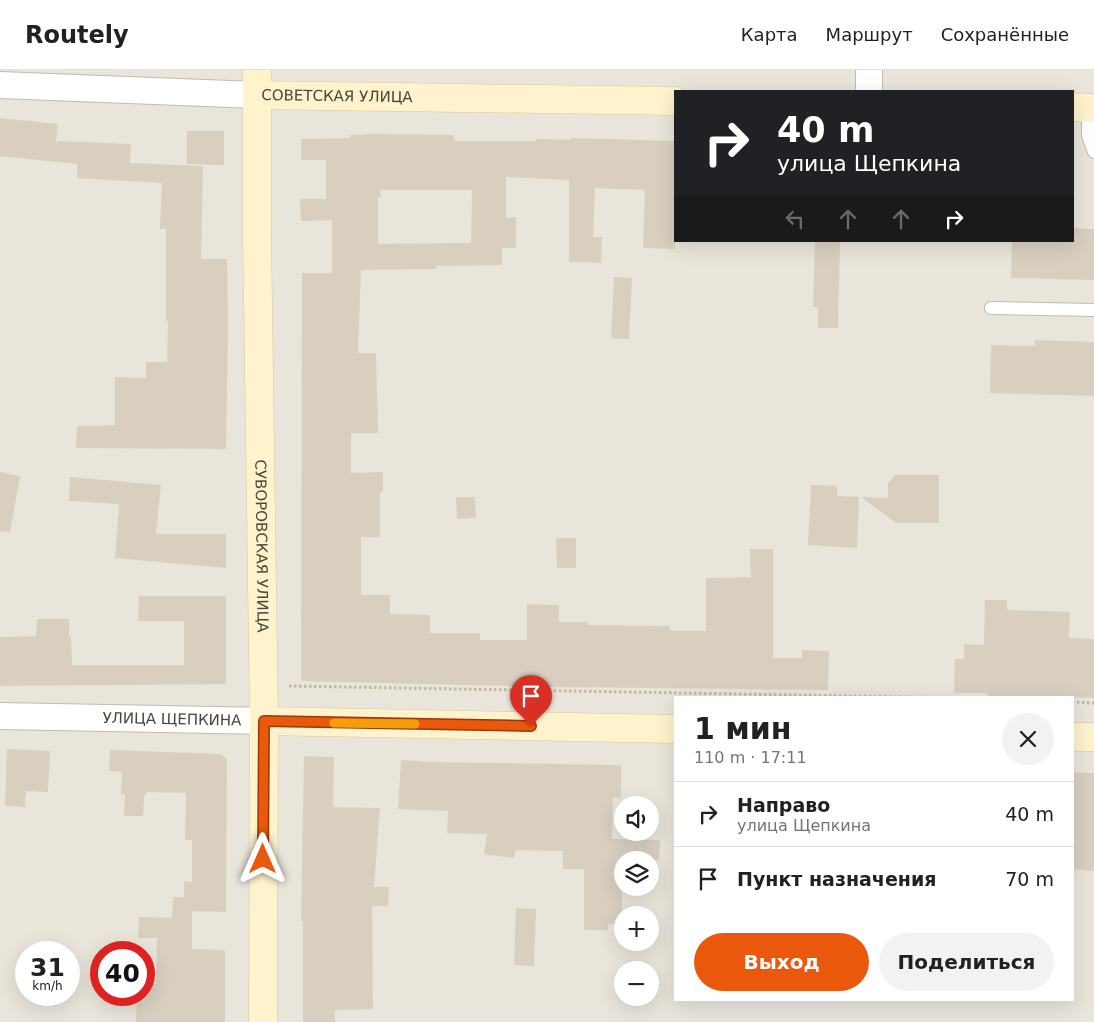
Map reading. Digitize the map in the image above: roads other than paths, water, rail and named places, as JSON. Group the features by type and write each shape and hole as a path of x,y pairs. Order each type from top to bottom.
{"street":[{"path":"868,90 869,70"},
{"name":"СОВЕТСКАЯ УЛИЦА","path":"0,85 257,82 674,101"},
{"name":"СУВОРОВСКАЯ УЛИЦА","path":"257,82 257,234 264,721 262,1022"},
{"name":"УЛИЦА ЩЕПКИНА","path":"0,716 674,729"},
{"path":"1074,737 1094,737"}],"lane":[{"path":"1085,108 1088,136 1094,152"},
{"path":"991,308 1094,310"}]}
